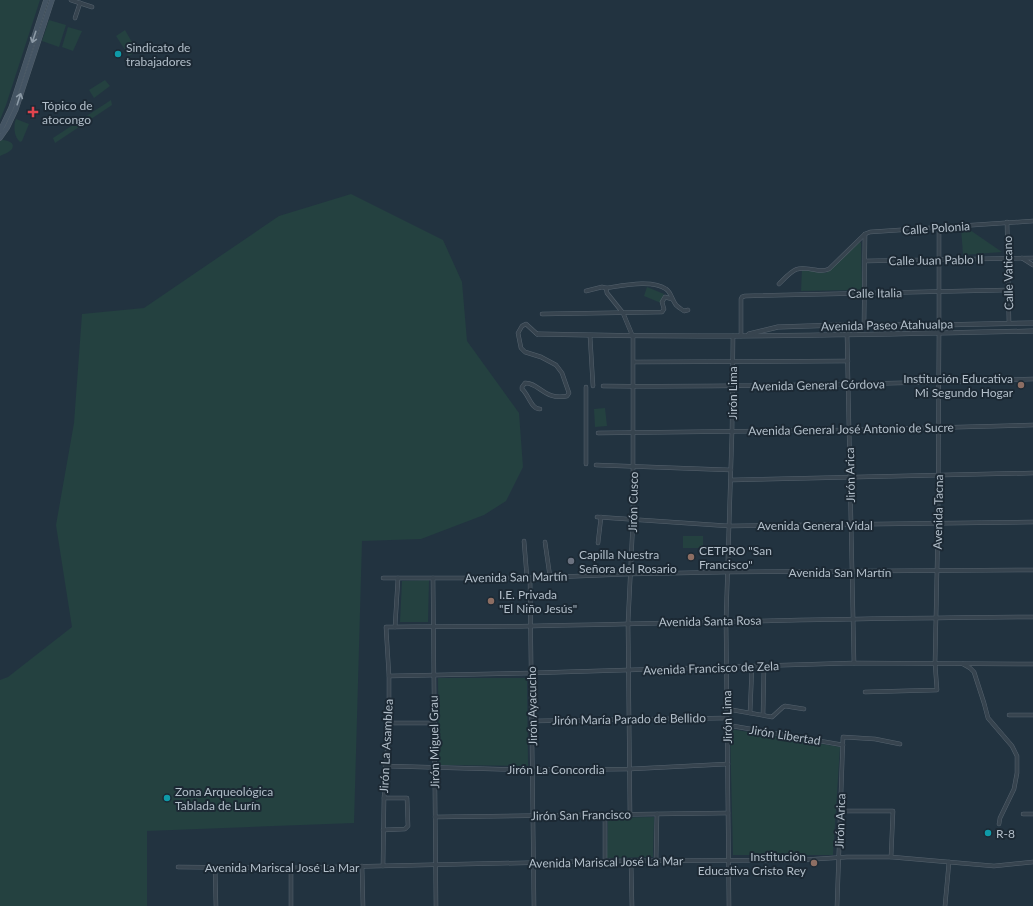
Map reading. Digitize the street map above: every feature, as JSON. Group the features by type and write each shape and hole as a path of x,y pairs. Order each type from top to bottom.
{"main road":[{"path":"1,134 11,108 46,0"},
{"path":"1,134 11,121 16,110 52,0"}],"street":[{"path":"71,0 92,7"},
{"path":"75,18 80,3"},
{"name":"Calle Polonia","path":"865,234 870,232 1033,221"},
{"name":"Calle Vaticano","path":"1007,222 1009,323"},
{"path":"939,227 939,325"},
{"path":"864,325 865,234"},
{"path":"779,284 795,270 800,268 823,271 829,269 865,234"},
{"path":"1022,258 1033,265"},
{"name":"Calle Juan Pablo II","path":"865,261 1033,258"},
{"path":"586,291 602,287 606,288 647,284 666,289 677,305 684,311 688,310"},
{"name":"Jirón Cusco","path":"606,288 607,293 623,313 634,337 633,520 628,623 630,814"},
{"name":"Calle Italia","path":"741,336 742,297 1008,290"},
{"path":"542,314 662,312 664,309 662,302 665,297 673,299"},
{"name":"Avenida Paseo Atahualpa","path":"741,336 778,328 864,325 1033,323"},
{"path":"537,334 526,324 522,326 518,333 521,348 525,352 541,357 556,366 562,373 569,393 567,396 557,397 549,395 531,384 525,383 522,387 523,389 530,398 533,406 540,409"},
{"name":"Avenida Paseo Atahualpa","path":"537,334 634,337 1033,331"},
{"name":"Avenida Tacna","path":"865,692 937,690 935,663 939,476 939,333"},
{"name":"Jirón Arica","path":"847,334 854,663"},
{"path":"590,336 593,386"},
{"name":"Jirón Lima","path":"729,906 726,621 731,480 733,336"},
{"path":"634,362 848,361"},
{"name":"Avenida General Córdova","path":"603,386 732,387 1033,380"},
{"path":"586,387 586,464"},
{"name":"Avenida General José Antonio de Sucre","path":"598,433 849,430 1033,425"},
{"path":"596,465 731,470"},
{"path":"731,480 1033,473"},
{"name":"Avenida General Vidal","path":"598,543 599,517 729,526 1033,522"},
{"name":"Jirón Ayacucho","path":"524,541 531,626 534,906"},
{"path":"545,542 550,577"},
{"name":"Avenida San Martín","path":"383,578 528,578 728,572 937,572 1033,570"},
{"path":"395,627 398,578"},
{"name":"Jirón Miguel Grau","path":"433,578 436,906"},
{"name":"Avenida Santa Rosa","path":"386,627 531,626 726,621 1033,617"},
{"name":"Jirón La Asamblea","path":"383,866 385,766 389,724 389,676 386,627"},
{"name":"Avenida Francisco de Zela","path":"389,676 531,674 854,663 1033,664"},
{"path":"962,664 974,672 988,718 1012,746 1017,756 1017,773 1014,789 998,824"},
{"path":"750,713 752,666"},
{"path":"762,715 764,666"},
{"path":"727,709 773,716 785,706 804,709"},
{"path":"1008,715 1033,714"},
{"name":"Jirón María Parado de Bellido","path":"532,721 727,718"},
{"path":"389,724 434,723"},
{"name":"Jirón Libertad","path":"727,725 843,745"},
{"name":"Jirón Arica","path":"837,906 843,737 875,739 900,744"},
{"name":"Jirón La Concordia","path":"385,766 435,766 532,770 630,769 728,764"},
{"path":"383,830 405,829 408,826 407,798 384,798"},
{"path":"840,811 893,811 891,857"},
{"name":"Jirón San Francisco","path":"435,817 728,813"},
{"path":"656,861 657,814"},
{"path":"1023,814 1033,814"},
{"path":"605,815 605,861"},
{"name":"Avenida Mariscal José La Mar","path":"178,867 291,868 605,861 808,860 847,857 891,857 999,866 1033,862"},
{"path":"631,861 632,906"},
{"path":"945,906 949,862"},
{"path":"362,866 363,906"},
{"path":"215,867 216,906"},
{"path":"290,906 291,868"}],"green space":[{"path":"0,0 40,0 0,120"},
{"path":"49,20 66,25 59,47 42,41"},
{"path":"68,27 82,31 73,51 62,47"},
{"path":"125,30 137,51 129,56 116,36"},
{"path":"105,80 110,86 94,98 89,90"},
{"path":"111,100 112,105 55,143 53,138"},
{"path":"16,119 29,124 22,141 20,142 16,137"},
{"path":"2,140 12,143 13,147 10,151 0,156 0,141"},
{"path":"351,194 443,240 462,282 467,341 519,413 523,467 506,501 484,515 421,539 362,541 354,823 147,831 147,906 0,906 0,680 8,677 72,627 56,525 74,423 82,314 144,308 279,216"},
{"path":"961,227 967,228 1002,252 963,255"},
{"path":"860,242 862,290 801,291 802,269 826,273"},
{"path":"647,287 664,294 661,303 644,296"},
{"path":"605,408 607,426 595,427 594,409"},
{"path":"683,536 703,536 703,548 683,548"},
{"path":"429,580 428,622 400,622 402,581"},
{"path":"438,678 527,678 528,766 439,765"},
{"path":"730,729 840,747 833,855 733,855"},
{"path":"654,817 653,857 607,858 608,818"}],"place":[{"name":"Sindicato de trabajadores","path":"118,54"},
{"name":"Tópico de atocongo","path":"33,112"},
{"name":"Institución Educativa Mi Segundo Hogar","path":"1021,385"},
{"name":"CETPRO \"San Francisco\"","path":"691,557"},
{"name":"Capilla Nuestra Señora del Rosario","path":"571,561"},
{"name":"I.E. Privada \"El Niño Jesús\"","path":"491,601"},
{"name":"Zona Arqueológica Tablada de Lurín","path":"167,798"},
{"name":"R-8","path":"988,833"},
{"name":"Institución Educativa Cristo Rey","path":"814,863"}]}
